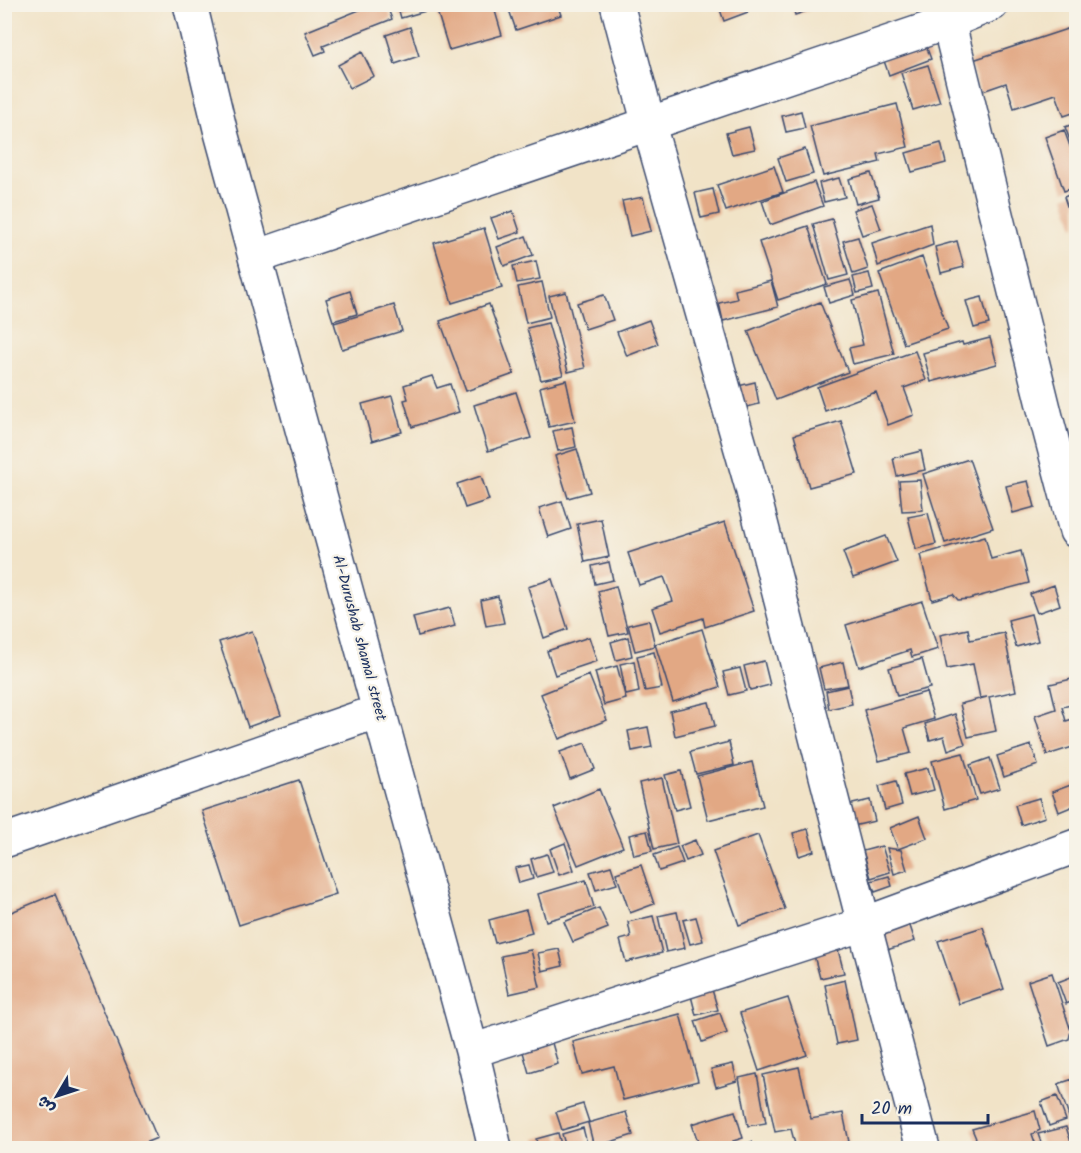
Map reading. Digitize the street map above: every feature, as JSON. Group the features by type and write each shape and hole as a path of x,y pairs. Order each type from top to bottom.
{"street":[{"name":"Al-Durushab shamal street","path":"190,4 220,129 472,1051 495,1149"},
{"path":"617,4 648,125 751,484 923,1149"},
{"path":"256,257 648,125 946,13 992,4"},
{"path":"946,13 1046,417 1077,531"},
{"path":"4,841 379,711"},
{"path":"472,1051 864,924 1077,846"}],"building":[{"path":"374,4 386,4 392,19 323,46 325,51 315,55 305,32"},
{"path":"397,4 493,4 502,35 449,50 436,8 401,18"},
{"path":"507,4 557,4 561,15 516,30"},
{"path":"718,4 746,4 748,12 724,21"},
{"path":"792,4 822,4 822,6 795,15"},
{"path":"1076,26 1076,112 1064,116 1056,94 1014,108 1006,83 980,92 970,61"},
{"path":"410,27 419,56 395,64 386,35"},
{"path":"925,43 931,59 889,75 883,58"},
{"path":"362,52 374,76 350,88 338,65"},
{"path":"928,65 940,102 913,110 901,73"},
{"path":"897,104 908,147 878,154 880,162 823,176 810,126"},
{"path":"801,111 805,128 786,132 782,116"},
{"path":"1076,123 1076,153 1075,153 1065,127"},
{"path":"749,127 755,149 732,154 726,133"},
{"path":"1064,130 1074,157 1076,156 1076,187 1064,191 1045,137"},
{"path":"941,143 946,163 912,172 906,153"},
{"path":"805,149 813,174 786,182 778,158"},
{"path":"774,166 783,192 726,211 717,185"},
{"path":"871,173 879,198 856,204 849,179"},
{"path":"839,178 845,197 824,202 819,183"},
{"path":"814,182 823,206 770,225 762,201"},
{"path":"713,189 719,214 701,218 695,193"},
{"path":"1076,192 1076,226 1074,227 1064,197"},
{"path":"643,197 651,231 630,236 622,201"},
{"path":"872,204 881,229 862,235 853,210"},
{"path":"513,211 520,232 499,239 491,218"},
{"path":"832,219 848,275 829,280 813,224"},
{"path":"930,224 933,245 878,266 872,243"},
{"path":"808,226 827,284 778,300 759,242"},
{"path":"484,228 502,288 452,303 434,243"},
{"path":"526,236 533,255 504,266 497,247"},
{"path":"858,237 868,269 853,274 843,241"},
{"path":"957,241 964,267 941,273 935,247"},
{"path":"922,257 948,329 904,344 879,273"},
{"path":"536,261 540,279 517,283 513,266"},
{"path":"869,273 873,289 857,293 853,277"},
{"path":"850,280 855,295 829,303 824,287"},
{"path":"771,281 778,307 723,321 719,303 737,299 735,290"},
{"path":"542,282 550,317 526,323 518,287"},
{"path":"350,291 357,314 333,321 326,299"},
{"path":"566,292 585,368 568,372 549,296"},
{"path":"878,293 894,354 853,364 849,348 863,345 852,300"},
{"path":"604,295 613,320 585,329 577,303"},
{"path":"982,297 989,324 974,328 966,301"},
{"path":"820,302 848,372 776,400 748,331"},
{"path":"489,304 514,374 466,391 440,321"},
{"path":"394,305 402,331 342,349 334,323"},
{"path":"649,320 658,344 627,356 617,332"},
{"path":"548,323 563,375 541,380 527,328"},
{"path":"990,338 997,364 931,382 923,353 962,342 963,345"},
{"path":"915,351 926,380 904,388 914,415 888,425 876,392 825,411 817,387"},
{"path":"432,376 437,388 450,384 459,412 412,427 404,400 408,399 404,385"},
{"path":"566,380 575,421 549,427 540,387"},
{"path":"755,382 759,404 743,408 738,386"},
{"path":"516,392 531,438 488,451 474,405"},
{"path":"392,396 402,432 372,441 362,404"},
{"path":"841,421 857,474 809,487 794,435"},
{"path":"572,427 576,447 558,451 553,431"},
{"path":"577,449 590,492 568,498 555,456"},
{"path":"921,451 925,470 897,476 893,458"},
{"path":"969,459 993,528 945,543 923,474"},
{"path":"481,476 489,500 465,508 457,484"},
{"path":"920,480 923,510 902,511 899,481"},
{"path":"1028,481 1035,507 1013,513 1006,486"},
{"path":"562,501 571,529 548,537 539,508"},
{"path":"928,513 936,544 916,549 908,517"},
{"path":"601,519 609,557 585,562 577,524"},
{"path":"725,522 754,611 705,627 703,618 660,632 652,608 673,601 664,577 639,585 628,553"},
{"path":"886,536 897,562 853,578 843,552"},
{"path":"985,536 991,559 1021,551 1029,583 969,599 958,600 953,594 932,600 920,555"},
{"path":"609,562 613,580 595,584 592,566"},
{"path":"552,579 568,629 544,638 528,587"},
{"path":"1054,585 1060,605 1037,613 1030,594"},
{"path":"616,586 628,632 609,636 598,591"},
{"path":"498,596 504,623 486,626 481,600"},
{"path":"922,601 938,649 912,657 910,650 859,667 846,625"},
{"path":"450,608 455,626 418,636 413,617"},
{"path":"1031,614 1038,641 1016,647 1008,620"},
{"path":"649,620 655,646 635,651 628,625"},
{"path":"702,629 720,687 673,702 655,644"},
{"path":"968,629 970,640 1004,633 1016,691 989,697 996,731 968,737 960,704 987,697 980,698 973,664 947,669 940,635"},
{"path":"252,631 281,715 248,727 219,642"},
{"path":"589,637 597,661 555,675 547,651"},
{"path":"628,637 632,656 616,660 611,642"},
{"path":"654,652 662,688 645,691 637,656"},
{"path":"922,659 930,688 897,696 889,668"},
{"path":"634,661 639,692 626,695 620,664"},
{"path":"764,661 770,685 750,690 744,666"},
{"path":"843,662 848,685 824,689 819,668"},
{"path":"617,666 626,699 604,705 595,672"},
{"path":"740,668 746,691 729,695 723,672"},
{"path":"589,675 607,720 559,739 541,694"},
{"path":"1076,678 1076,704 1062,707 1066,721 1076,718 1076,746 1047,755 1035,716 1056,709 1050,684"},
{"path":"848,686 852,704 829,709 826,691"},
{"path":"926,692 934,719 904,728 911,753 879,761 864,710"},
{"path":"709,702 715,726 675,736 670,711"},
{"path":"955,714 965,744 948,750 944,736 930,740 925,724"},
{"path":"648,727 652,747 632,751 628,731"},
{"path":"729,742 734,765 696,774 690,752"},
{"path":"585,743 595,769 570,779 560,752"},
{"path":"1031,745 1038,765 1004,777 997,756"},
{"path":"963,753 976,800 945,809 932,761"},
{"path":"990,758 1000,788 980,794 970,765"},
{"path":"752,762 763,806 708,820 697,776"},
{"path":"928,768 934,790 910,796 904,774"},
{"path":"681,771 690,806 675,810 665,775"},
{"path":"662,778 677,844 654,849 639,783"},
{"path":"299,780 336,894 239,925 202,811"},
{"path":"896,781 902,805 885,810 879,786"},
{"path":"1076,783 1076,805 1059,812 1052,792"},
{"path":"599,789 623,847 578,865 554,808"},
{"path":"1039,798 1045,817 1021,825 1015,805"},
{"path":"870,800 875,821 853,826 848,805"},
{"path":"919,816 927,838 898,849 890,828"},
{"path":"808,829 814,851 799,856 793,833"},
{"path":"647,831 652,851 634,855 629,835"},
{"path":"758,835 785,909 739,925 713,851"},
{"path":"695,840 701,855 686,861 680,846"},
{"path":"565,843 574,870 559,875 550,849"},
{"path":"882,846 890,872 871,878 863,851"},
{"path":"677,847 683,863 659,871 654,855"},
{"path":"887,848 901,850 907,870 894,874"},
{"path":"547,854 553,872 536,877 531,859"},
{"path":"529,865 533,879 519,883 515,868"},
{"path":"641,865 654,904 630,913 616,873"},
{"path":"611,866 617,884 596,890 590,872"},
{"path":"889,876 892,886 875,892 871,881"},
{"path":"586,880 594,907 546,921 538,894"},
{"path":"55,894 157,1138 132,1148 4,1148 4,915"},
{"path":"599,908 608,928 573,942 564,922"},
{"path":"526,910 532,933 495,943 489,920"},
{"path":"677,912 685,948 666,952 658,916"},
{"path":"653,916 662,953 626,962 620,940 631,937 628,922"},
{"path":"696,917 703,941 690,944 683,920"},
{"path":"908,920 915,941 887,950 881,929"},
{"path":"983,927 1004,989 959,1004 938,941"},
{"path":"836,942 844,973 820,978 812,948"},
{"path":"559,949 563,966 542,971 538,953"},
{"path":"531,950 540,987 509,994 501,956"},
{"path":"1052,973 1071,1031 1069,1039 1049,1046 1028,981"},
{"path":"1076,975 1076,1000 1066,1004 1058,982"},
{"path":"845,980 857,1040 837,1044 825,985"},
{"path":"711,986 718,1010 696,1015 690,992"},
{"path":"788,998 807,1055 759,1071 740,1013"},
{"path":"720,1013 727,1033 702,1042 695,1021"},
{"path":"680,1014 698,1081 623,1100 614,1066 582,1074 573,1042"},
{"path":"552,1043 558,1064 529,1073 523,1052"},
{"path":"733,1064 737,1081 716,1087 711,1069"},
{"path":"799,1067 811,1119 843,1113 849,1142 821,1148 796,1148 791,1129 775,1132 763,1075"},
{"path":"757,1074 766,1123 748,1126 739,1078"},
{"path":"1073,1079 1076,1090 1076,1138 1058,1084"},
{"path":"1057,1096 1066,1120 1049,1126 1041,1102"},
{"path":"583,1104 589,1122 562,1130 556,1112"},
{"path":"735,1111 743,1138 733,1141 735,1148 700,1148 692,1124"},
{"path":"1035,1111 1040,1130 1032,1134 1037,1148 980,1148 972,1129"},
{"path":"626,1112 633,1135 594,1147 588,1123"},
{"path":"1066,1127 1073,1148 1043,1148 1038,1134"},
{"path":"583,1128 588,1147 566,1148 562,1134"},
{"path":"558,1133 562,1148 538,1148 536,1139"},
{"path":"752,1142 754,1148 737,1148 737,1146"}]}
